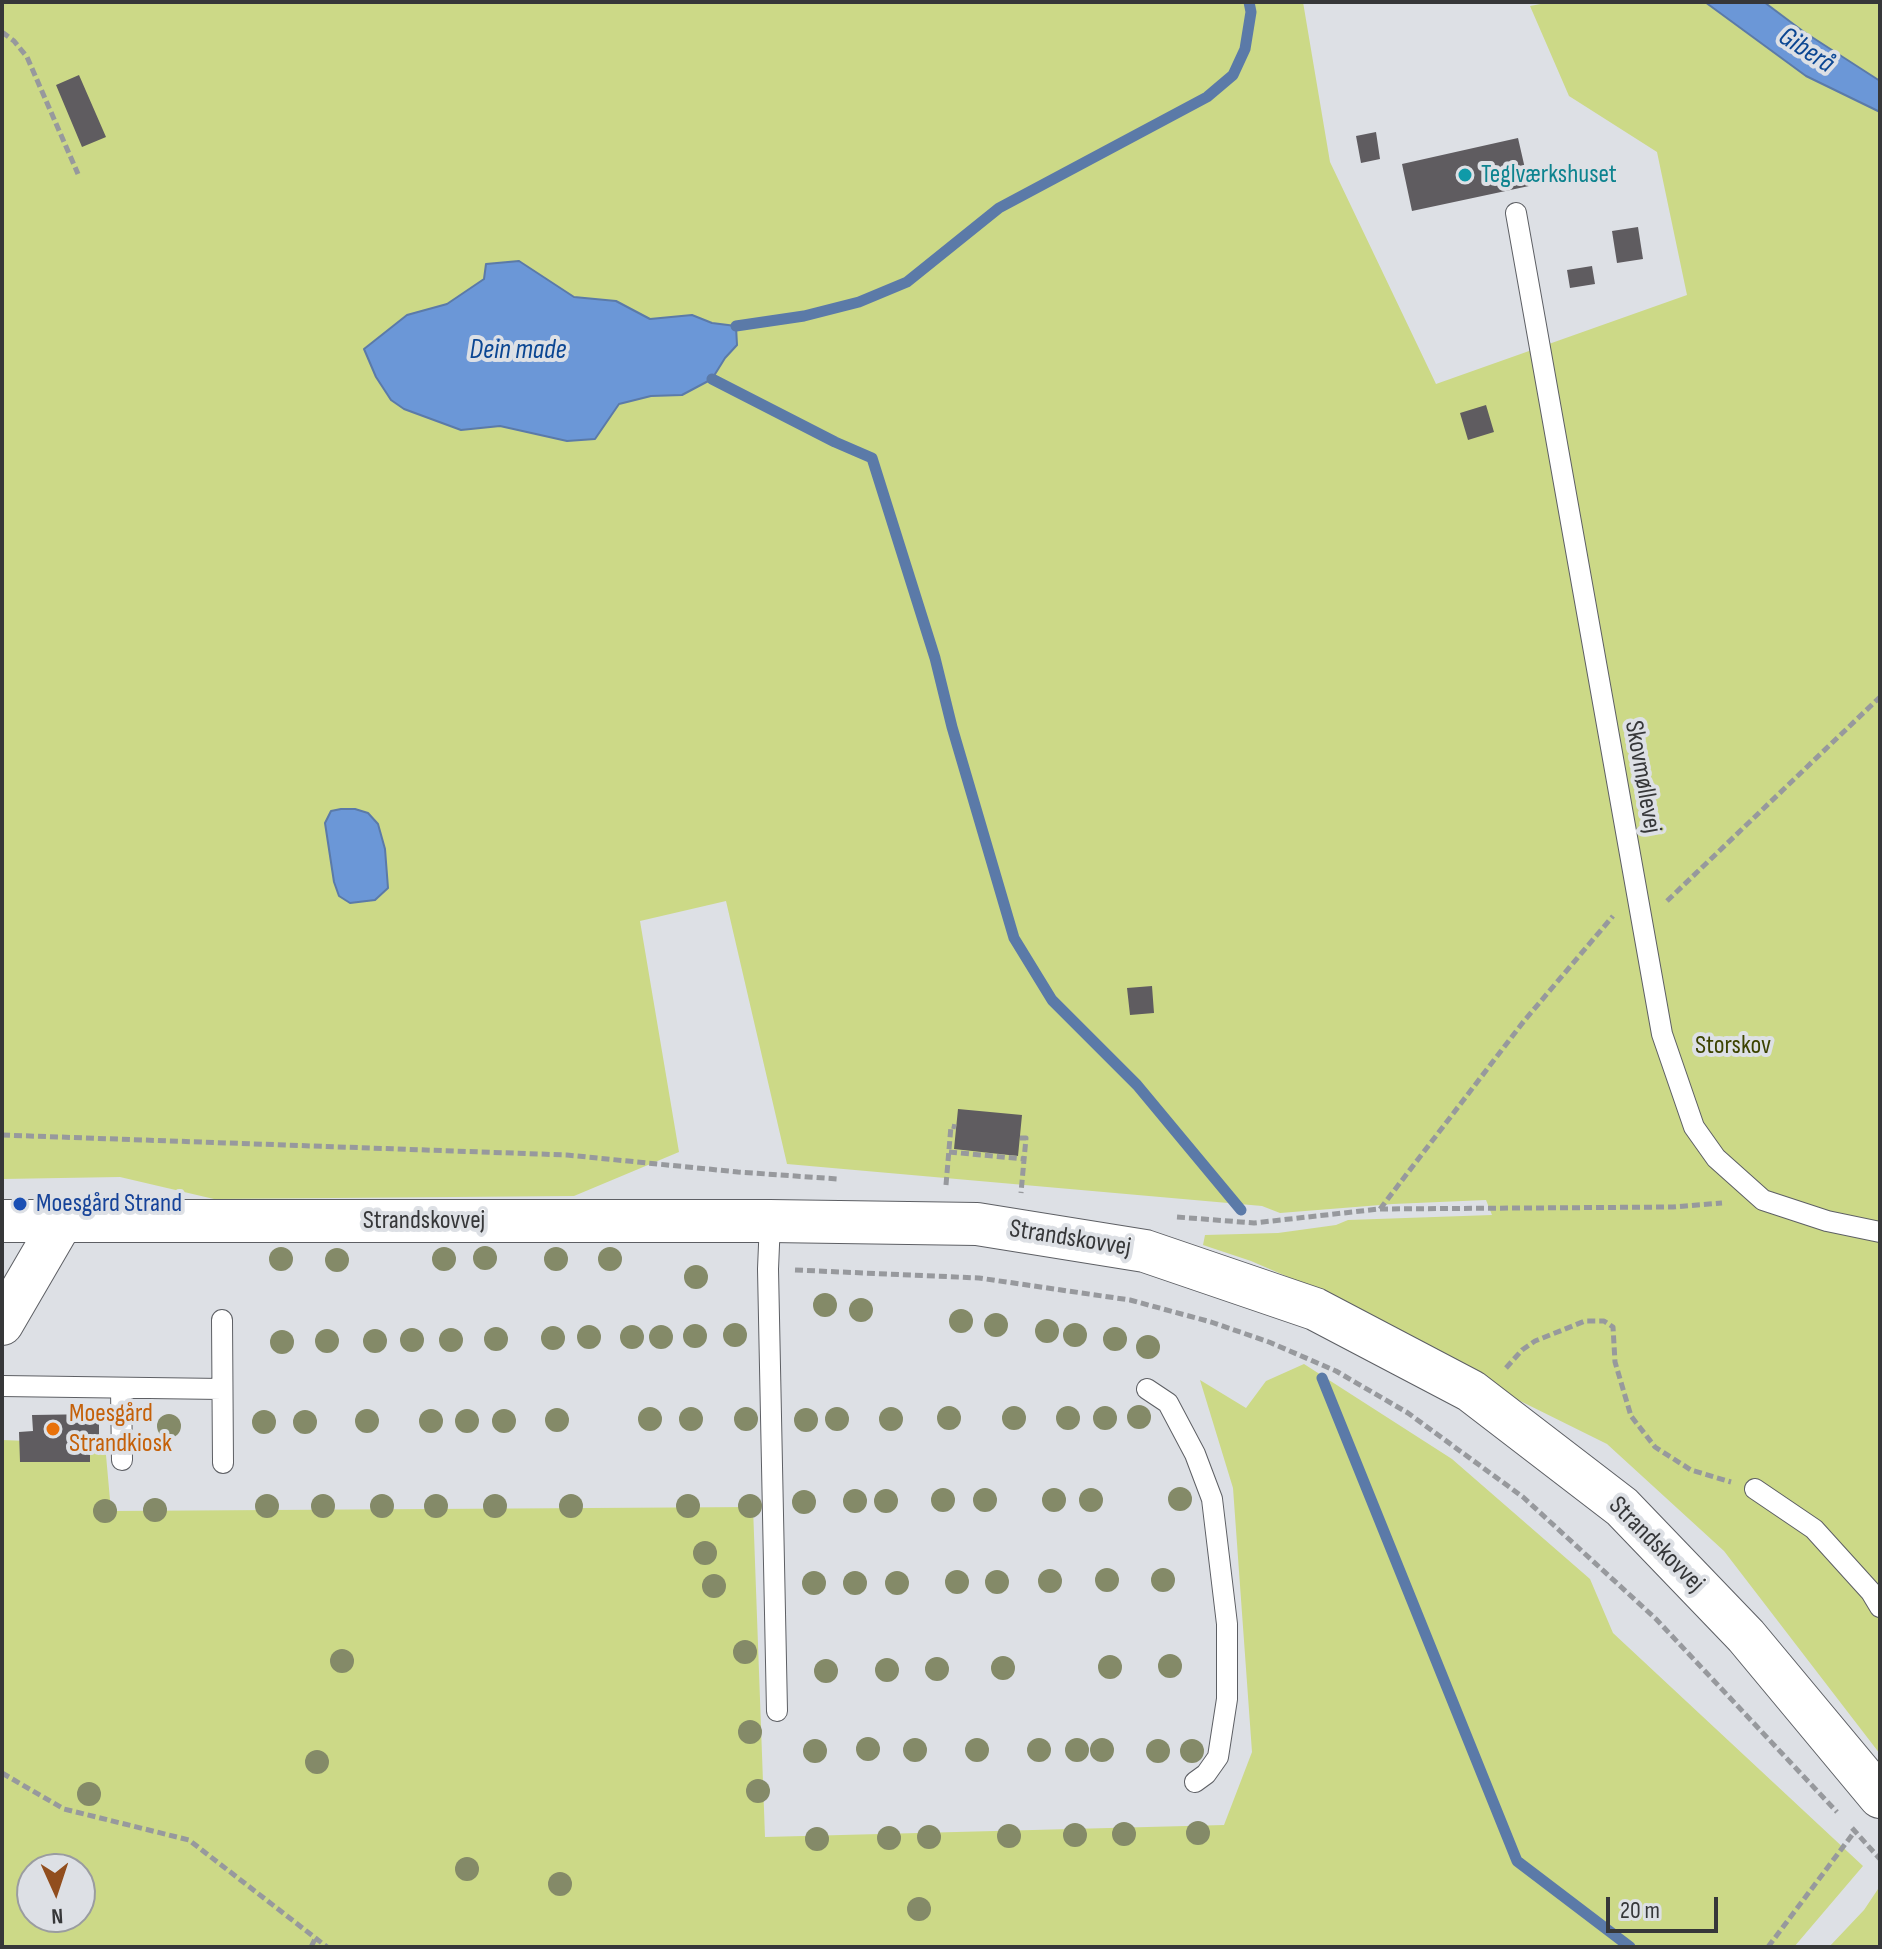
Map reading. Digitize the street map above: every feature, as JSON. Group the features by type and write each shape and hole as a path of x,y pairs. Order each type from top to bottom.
{"street":[{"name":"Strandskovvej","path":"2,1221 977,1224 1145,1251 1315,1309 1471,1391 1622,1507 1746,1636 1872,1790"},
{"path":"2,1324 62,1221"}],"lane":[{"name":"Skovmøllevej","path":"1516,213 1662,1034 1694,1127 1716,1158 1763,1200 1827,1221 1880,1232"},
{"path":"770,1221 768,1269 777,1711"},
{"path":"222,1320 223,1463"},
{"path":"2,1386 222,1389"},
{"path":"121,1389 122,1460"},
{"path":"1147,1389 1168,1403 1195,1454 1212,1499 1227,1624 1227,1699 1218,1757 1206,1774 1195,1782"},
{"path":"1755,1489 1814,1529 1871,1592 1880,1607"}],"path":[{"path":"2,32 27,57 78,174"},
{"path":"1379,1209 1524,1021 1621,906 1659,909 1880,697"},
{"path":"946,1186 951,1126 956,1127"},
{"path":"1020,1138 1026,1138 1021,1194"},
{"path":"949,1152 1024,1159"},
{"path":"768,1269 979,1278 1130,1300 1254,1337 1336,1371 1408,1413 1523,1497 1656,1619 1880,1859"},
{"path":"1483,1400 1512,1360 1535,1341 1585,1321 1604,1321 1613,1327 1615,1362 1631,1416 1655,1447 1691,1470 1755,1489"},
{"path":"2,1773 64,1809 189,1840 327,1947"},
{"path":"1768,1947 1855,1831 1872,1790"},
{"path":"311,1947 316,1937"}],"green space":[{"name":"Storskov","path":"2,2 1303,2 1330,162 1436,384 1687,295 1657,152 1569,96 1530,6 1551,2 1705,2 1806,75 1880,112 1880,1754 1724,1551 1607,1444 1496,1389 1344,1301 1251,1261 1203,1245 1205,1235 1278,1233 1336,1225 1348,1220 1492,1215 1486,1200 1280,1213 1262,1206 787,1164 726,901 640,921 679,1152 574,1196 214,1199 120,1177 2,1179"},
{"path":"1764,2 1880,2 1880,81 1804,32"},
{"path":"1304,1364 1452,1459 1590,1579 1613,1633 1863,1866 1794,1947 2,1947 2,1440 105,1444 111,1511 753,1507 765,1837 1224,1825 1252,1752 1233,1488 1200,1380 1246,1408 1266,1381"},
{"path":"1880,1886 1880,1947 1829,1947 1864,1910"}],"water":[{"name":"Giberå","path":"1705,2 1764,2 1880,81 1880,112 1806,76"},
{"name":"Dein made","path":"519,261 574,297 616,301 650,319 692,315 712,323 736,326 737,345 712,379 682,395 651,396 619,404 595,439 567,441 500,426 461,430 404,409 391,400 376,377 364,349 407,315 447,304 484,279 486,264"},
{"path":"341,809 368,813 378,824 385,849 388,888 375,900 350,903 339,896 325,823 331,811"}],"building":[{"path":"79,75 106,137 82,147 56,85"},
{"path":"1376,132 1380,159 1361,163 1356,136"},
{"name":"Teglværkshuset","path":"1518,138 1529,186 1412,211 1402,164"},
{"path":"1638,227 1643,259 1617,263 1612,231"},
{"path":"1592,266 1595,284 1570,288 1567,270"},
{"path":"1486,405 1494,432 1468,440 1460,413"},
{"path":"1152,986 1154,1013 1130,1015 1127,988"},
{"path":"958,1109 1022,1115 1018,1156 954,1149"},
{"path":"99,1414 99,1446 90,1447 90,1462 20,1462 19,1432 33,1431 32,1415"}],"waterway":[{"path":"736,326 804,316 859,302 907,282 999,208 1207,97 1233,75 1245,49 1251,12 1249,2"},
{"path":"712,379 872,458 935,658 1014,938 1052,1000 1137,1085 1241,1210"},
{"path":"1322,1378 1517,1861 1630,1947"}],"place":[{"name":"Teglværkshuset","path":"1465,175"},
{"name":"Moesgård Strand","path":"20,1204"},
{"name":"Moesgård Strandkiosk","path":"53,1429"}]}
